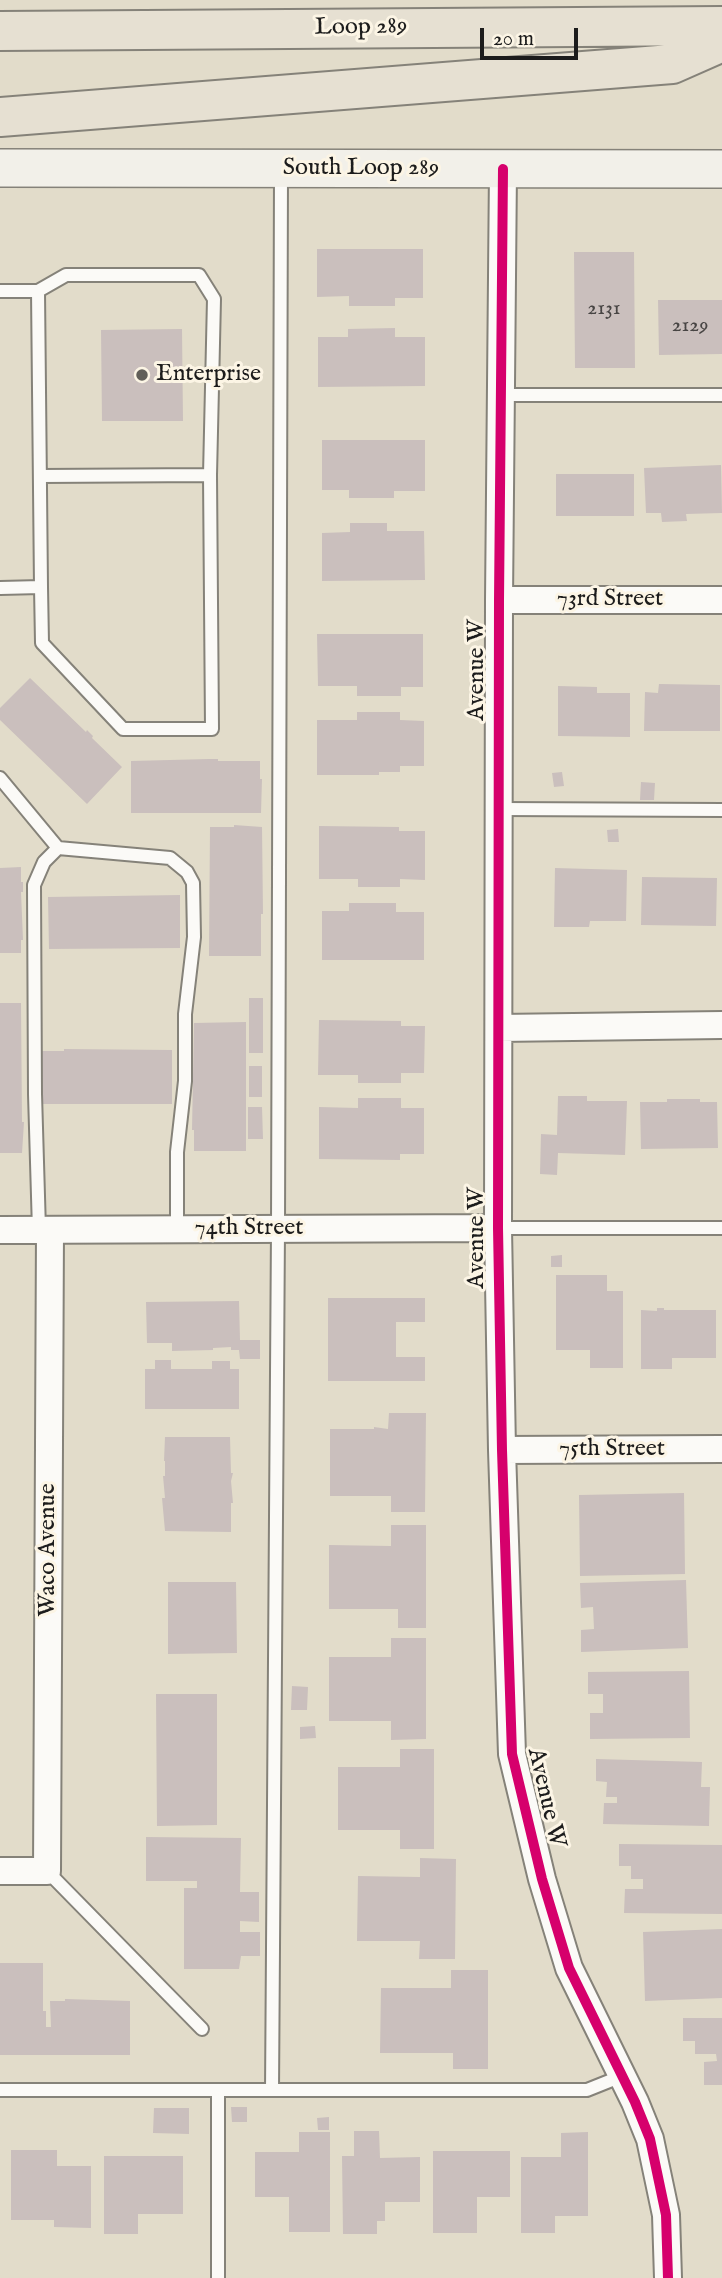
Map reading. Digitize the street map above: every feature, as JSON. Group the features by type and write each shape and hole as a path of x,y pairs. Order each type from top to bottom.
{"highway":[{"name":"Loop 289","path":"0,31 722,26"},
{"path":"0,117 671,64 722,41"}],"main road":[{"name":"South Loop 289","path":"0,168 722,169"}],"street":[{"name":"Avenue W","path":"503,169 498,1228 512,1754 542,1880 569,1968 650,2138 666,2215 668,2278"},
{"name":"73rd Street","path":"499,600 722,600"},
{"path":"499,1028 722,1025"},
{"name":"74th Street","path":"0,1230 498,1228"},
{"name":"Waco Avenue","path":"45,1230 47,1871"},
{"name":"75th Street","path":"502,1450 722,1449"},
{"path":"0,1871 47,1871"}],"lane":[{"path":"272,2090 281,169"},
{"path":"0,291 38,291 66,275 200,275 214,299 210,475 212,729 123,729 42,643 38,291"},
{"path":"501,395 722,395"},
{"path":"40,476 210,475"},
{"path":"0,588 41,587"},
{"path":"0,778 58,848 170,858 187,872 193,883 194,937 185,1014 185,1081 177,1152 177,1229"},
{"path":"499,809 722,810"},
{"path":"45,1230 35,1094 34,885 44,862 58,848"},
{"path":"498,1228 722,1228"},
{"path":"47,1871 202,2029"},
{"path":"0,2090 587,2090 622,2076"},
{"path":"218,2090 218,2278"}],"building":[{"path":"317,249 423,249 423,298 395,298 395,306 349,306 349,296 317,297"},
{"path":"574,252 634,252 635,368 575,368"},
{"path":"658,300 722,300 722,354 659,355"},
{"path":"395,328 395,337 425,337 425,386 318,387 318,337 348,337 348,329"},
{"name":"Enterprise","path":"182,329 183,421 102,421 101,330"},
{"path":"322,440 425,440 425,491 394,491 394,498 349,498 349,490 322,490"},
{"path":"721,465 722,513 686,514 687,521 662,522 661,513 646,513 644,468"},
{"path":"556,474 634,474 634,516 556,516"},
{"path":"350,523 387,523 387,531 424,531 425,580 322,581 322,533 350,532"},
{"path":"317,634 423,634 423,687 401,687 401,696 357,696 357,686 318,686"},
{"path":"30,678 86,732 87,730 122,767 87,804 0,720 0,708"},
{"path":"659,684 720,685 720,731 644,731 645,692 658,693"},
{"path":"558,686 597,687 597,693 630,693 630,737 558,736"},
{"path":"357,712 400,712 400,720 424,721 424,766 400,766 400,772 379,772 379,775 317,775 317,720 357,720"},
{"path":"131,761 260,761 261,813 131,813"},
{"path":"562,772 564,786 554,787 552,773"},
{"path":"641,782 655,783 654,800 640,800"},
{"path":"319,826 399,827 399,831 425,831 425,880 400,879 400,887 358,887 358,879 319,879"},
{"path":"210,827 262,827 261,956 209,956"},
{"path":"618,829 619,842 608,842 607,830"},
{"path":"21,867 21,953 0,953 0,868"},
{"path":"555,868 627,870 626,921 590,921 589,927 554,927"},
{"path":"642,877 717,878 716,926 641,925"},
{"path":"180,895 180,948 49,949 48,897"},
{"path":"349,903 396,903 396,912 424,912 424,960 322,960 322,911 349,911"},
{"path":"249,998 263,998 263,1053 249,1053"},
{"path":"0,1003 21,1003 24,1122 22,1153 0,1153"},
{"path":"319,1020 401,1021 401,1026 425,1026 424,1073 401,1073 401,1083 358,1083 358,1075 318,1075"},
{"path":"246,1022 246,1151 194,1151 194,1023"},
{"path":"172,1050 172,1104 42,1104 42,1051"},
{"path":"249,1066 262,1066 262,1097 249,1097"},
{"path":"558,1096 587,1096 587,1101 627,1101 625,1155 558,1153 557,1175 540,1174 541,1134 557,1135"},
{"path":"358,1098 401,1098 401,1108 424,1108 424,1154 400,1154 400,1160 319,1159 319,1107 358,1108"},
{"path":"667,1099 717,1102 718,1148 641,1149 640,1102 667,1102"},
{"path":"248,1107 262,1107 263,1139 248,1139"},
{"path":"562,1255 562,1267 551,1267 551,1256"},
{"path":"556,1275 607,1275 607,1291 623,1291 623,1368 590,1368 590,1350 556,1350"},
{"path":"328,1298 425,1298 425,1322 396,1322 396,1357 425,1357 425,1381 328,1381"},
{"path":"239,1301 240,1340 260,1340 260,1359 240,1359 239,1350 231,1350 231,1347 172,1351 172,1343 147,1343 146,1302"},
{"path":"657,1308 716,1310 716,1358 672,1358 672,1369 641,1369 641,1310 657,1311"},
{"path":"155,1360 171,1360 171,1369 212,1369 212,1361 230,1361 230,1369 239,1369 239,1409 145,1409 145,1369 155,1369"},
{"path":"389,1413 426,1413 425,1512 391,1512 391,1496 330,1496 330,1429 388,1429"},
{"path":"165,1437 230,1437 233,1473 231,1532 165,1531 162,1498 165,1498"},
{"path":"684,1493 685,1574 580,1576 579,1495"},
{"path":"391,1525 426,1525 426,1628 398,1628 398,1609 329,1609 329,1545 391,1546"},
{"path":"686,1580 688,1648 581,1652 581,1630 594,1629 593,1607 581,1608 580,1583"},
{"path":"168,1582 236,1582 237,1653 168,1654"},
{"path":"391,1638 426,1638 426,1739 391,1740 391,1721 329,1721 329,1657 391,1657"},
{"path":"689,1671 690,1738 590,1739 590,1713 603,1713 603,1694 588,1694 588,1672"},
{"path":"292,1686 308,1687 307,1710 291,1710"},
{"path":"156,1694 217,1694 217,1825 157,1826"},
{"path":"315,1726 316,1738 300,1739 300,1727"},
{"path":"400,1749 434,1749 434,1849 400,1849 400,1830 338,1830 338,1767 400,1767"},
{"path":"596,1759 702,1762 701,1787 710,1787 709,1826 603,1824 604,1803 617,1803 617,1797 606,1797 607,1782 596,1781"},
{"path":"146,1837 241,1838 240,1892 259,1892 259,1922 240,1921 240,1932 260,1932 260,1956 241,1956 239,1969 184,1969 184,1888 197,1888 197,1881 146,1881"},
{"path":"619,1844 722,1845 722,1914 624,1913 625,1889 643,1889 643,1879 631,1879 631,1866 619,1866"},
{"path":"420,1858 456,1859 455,1959 419,1959 420,1941 357,1941 358,1876 420,1877"},
{"path":"722,1929 722,1998 645,2001 643,1932"},
{"path":"0,1963 43,1963 43,2011 46,2011 46,2027 51,2027 50,2001 130,2001 130,2055 0,2055"},
{"path":"451,1970 488,1970 488,2069 453,2069 453,2053 380,2053 381,1988 451,1988"},
{"path":"683,2018 722,2018 722,2085 704,2085 704,2062 717,2061 716,2054 695,2054 695,2041 683,2041"},
{"path":"231,2107 247,2107 247,2122 232,2122"},
{"path":"154,2108 189,2108 189,2134 153,2133"},
{"path":"329,2117 329,2130 318,2130 317,2118"},
{"path":"354,2131 379,2131 380,2158 420,2157 420,2202 385,2202 385,2221 377,2221 377,2234 343,2234 342,2156 354,2156"},
{"path":"299,2132 330,2132 330,2232 289,2232 289,2197 255,2197 255,2152 299,2152"},
{"path":"588,2132 588,2216 555,2216 555,2233 521,2233 521,2157 561,2157 561,2133"},
{"path":"11,2150 57,2150 57,2166 91,2166 91,2228 54,2227 54,2220 11,2220"},
{"path":"433,2151 510,2151 510,2197 477,2197 477,2233 433,2233"},
{"path":"104,2156 183,2156 183,2214 138,2214 138,2234 104,2234"}],"cycle path":[{"path":"503,169 498,1228 512,1754 542,1879 569,1968 635,2102 650,2139 666,2215 668,2278"}],"place":[{"name":"Enterprise","path":"142,375"}]}
